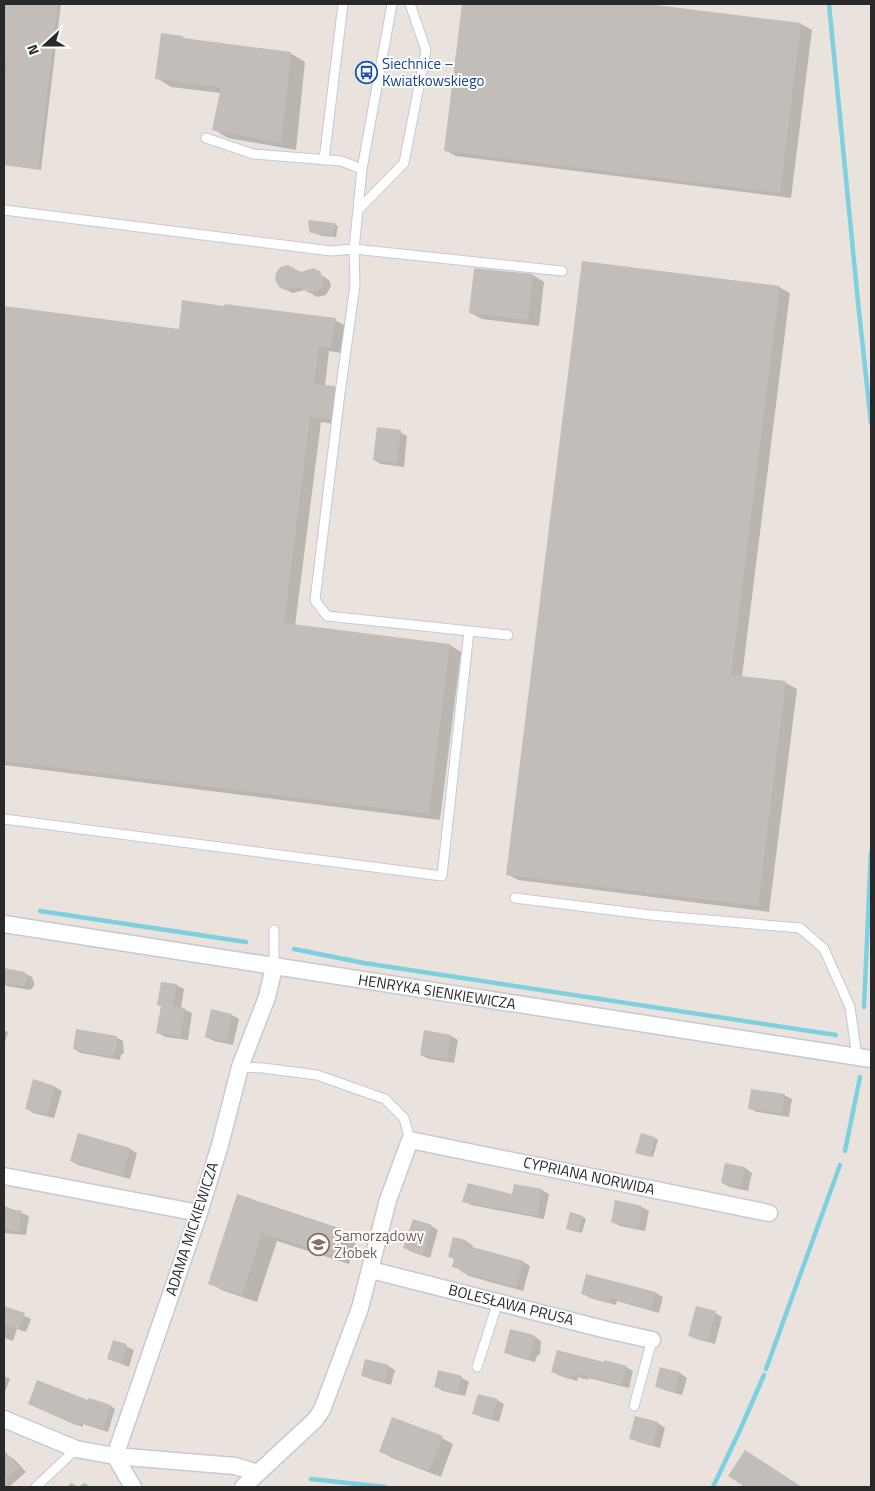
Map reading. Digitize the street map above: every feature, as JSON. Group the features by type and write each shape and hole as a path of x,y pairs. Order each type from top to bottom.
{"street":[{"name":"HENRYKA SIENKIEWICZA","path":"4,924 864,1058"},
{"name":"ADAMA MICKIEWICZA","path":"115,1456 199,1213 220,1145 240,1067 267,997 274,967"},
{"name":"CYPRIANA NORWIDA","path":"410,1140 769,1213"},
{"path":"242,1487 315,1420 322,1410 360,1308 388,1200 410,1140"},
{"path":"4,1176 199,1213"},
{"name":"BOLESŁAWA PRUSA","path":"371,1270 652,1340"},
{"path":"4,1419 76,1449 115,1456 227,1466 258,1473"},
{"path":"115,1456 133,1487"}],"lane":[{"path":"324,160 343,4"},
{"path":"392,4 362,169 354,249 355,285 315,600 327,616 508,635"},
{"path":"359,209 404,163 426,50 410,4"},
{"path":"206,138 253,154 341,161 362,169"},
{"path":"4,210 331,251 354,249 562,271"},
{"path":"4,819 442,876 469,631"},
{"path":"515,898 651,915 800,928 824,949 850,1007 864,1058"},
{"path":"274,930 274,967"},
{"path":"240,1067 317,1075 385,1099 404,1118 410,1140"},
{"path":"477,1368 498,1302"},
{"path":"634,1406 652,1340"},
{"path":"36,1487 76,1449"}],"building":[{"path":"4,4 58,4 38,169 4,165 4,88 7,63 4,63"},
{"path":"462,4 648,4 801,23 780,193 444,151"},
{"path":"161,33 183,36 183,38 291,52 281,143 212,130 221,87 155,79"},
{"path":"308,220 335,223 333,236 311,233"},
{"path":"582,261 780,286 731,675 786,681 758,906 506,875"},
{"path":"288,265 301,272 313,268 320,271 324,281 321,288 318,291 309,293 297,286 284,290 279,287 275,280 276,273 280,267"},
{"path":"474,268 533,274 528,320 469,313"},
{"path":"182,300 336,318 331,348 319,346 314,384 335,386 331,419 310,417 284,623 450,644 429,814 4,761 4,306 179,329"},
{"path":"377,427 401,430 397,463 373,460"},
{"path":"4,968 25,972 27,982 23,986 4,984"},
{"path":"161,982 177,984 173,1006 185,1008 181,1037 156,1033 161,1006 157,1005"},
{"path":"211,1009 232,1014 226,1042 205,1037"},
{"path":"76,1029 117,1036 117,1049 113,1057 73,1049"},
{"path":"424,1030 451,1035 447,1060 420,1055"},
{"path":"33,1079 55,1086 47,1115 25,1109"},
{"path":"751,1089 785,1094 782,1113 748,1109"},
{"path":"78,1133 130,1148 123,1176 70,1161"},
{"path":"641,1133 655,1137 650,1157 635,1153"},
{"path":"725,1163 745,1167 741,1187 721,1183"},
{"path":"468,1183 512,1194 514,1184 542,1189 537,1216 462,1202"},
{"name":"Samorządowy Żłobek","path":"237,1194 342,1229 334,1256 262,1233 242,1295 208,1284"},
{"path":"615,1200 642,1206 638,1228 611,1222"},
{"path":"4,1208 22,1211 19,1232 4,1229"},
{"path":"570,1212 583,1216 578,1232 566,1229"},
{"path":"413,1219 432,1225 423,1254 403,1248"},
{"path":"453,1237 466,1240 465,1245 524,1261 516,1287 461,1272 461,1269 452,1267 454,1258 448,1257"},
{"path":"586,1274 656,1292 651,1310 610,1298 609,1302 581,1294"},
{"path":"4,1306 25,1313 19,1329 4,1324"},
{"path":"696,1306 716,1311 708,1341 688,1336"},
{"path":"510,1329 534,1335 533,1350 530,1352 528,1359 504,1353"},
{"path":"113,1340 127,1344 122,1364 107,1359"},
{"path":"557,1350 627,1366 622,1385 581,1375 580,1377 571,1374 570,1378 551,1372"},
{"path":"365,1359 389,1365 384,1382 361,1376"},
{"path":"660,1367 680,1372 675,1392 655,1387"},
{"path":"438,1370 462,1376 458,1393 434,1387"},
{"path":"37,1380 88,1400 89,1398 111,1405 103,1430 79,1422 78,1426 28,1404"},
{"path":"478,1394 498,1399 492,1419 472,1414"},
{"path":"635,1416 658,1422 653,1445 629,1439"},
{"path":"392,1417 443,1436 429,1471 379,1452"},
{"path":"4,1450 19,1467 4,1481"},
{"path":"745,1450 802,1487 745,1487 728,1476"}],"waterway":[{"path":"829,4 871,423"},
{"path":"864,1007 871,852"},
{"path":"40,911 246,942"},
{"path":"294,949 364,963 836,1035"},
{"path":"845,1151 860,1077"},
{"path":"766,1369 840,1165"},
{"path":"713,1487 764,1375"},
{"path":"311,1479 385,1487"}],"place":[{"name":"Siechnice – Kwiatkowskiego","path":"366,73"},
{"name":"Samorządowy Żłobek","path":"318,1245"}]}
